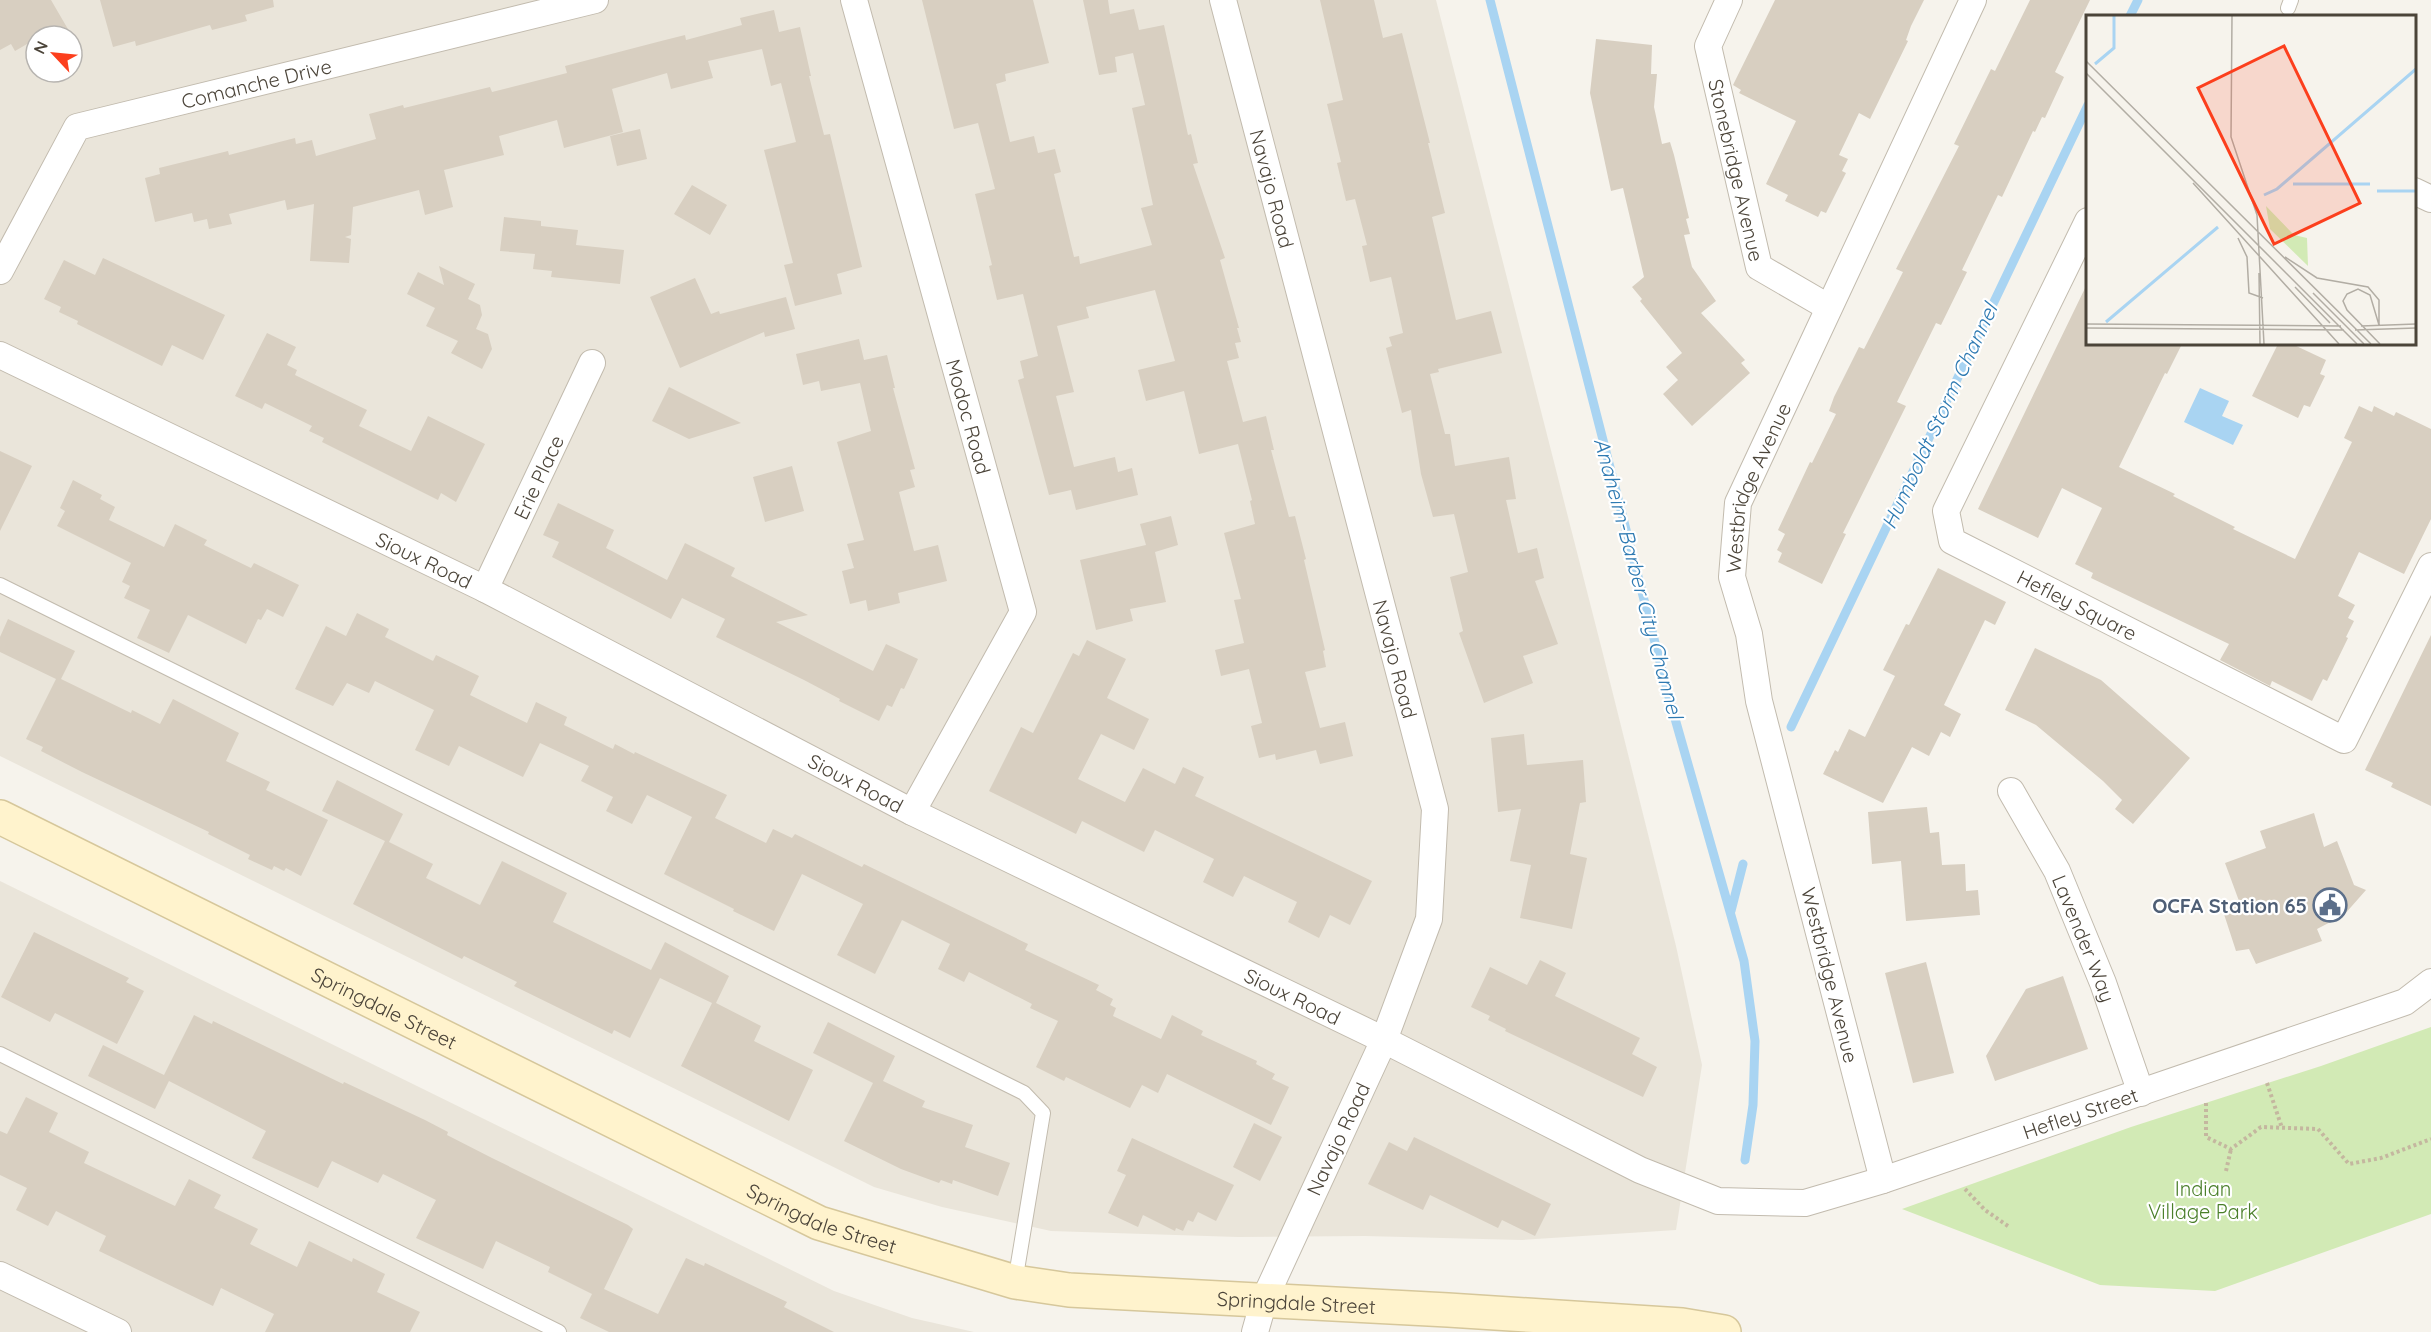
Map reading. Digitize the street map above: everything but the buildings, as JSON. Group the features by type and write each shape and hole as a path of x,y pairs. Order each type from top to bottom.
{"main road":[{"name":"Springdale Street","path":"0,817 819,1223 1015,1282 1070,1290 1682,1325 1724,1332"}],"street":[{"name":"Comanche Drive","path":"0,271 77,126 595,0"},
{"name":"Modoc Road","path":"855,0 1023,612 912,812"},
{"name":"Navajo Road","path":"1223,0 1435,809 1429,919 1384,1040 1264,1300 1256,1332"},
{"name":"Stonebridge Avenue","path":"1729,0 1708,46 1759,267 1828,307"},
{"name":"Westbridge Avenue","path":"1883,1180 1760,701 1749,634 1732,576 1738,503 1973,0"},
{"path":"2416,192 2431,199"},
{"name":"Hefley Square","path":"2086,225 1946,511 1953,541 2344,740 2431,566"},
{"name":"Sioux Road","path":"0,355 485,589 912,812 1384,1040 1640,1170 1718,1201"},
{"name":"Erie Place","path":"485,589 592,363"},
{"name":"Lavender Way","path":"2011,791 2057,871 2103,983 2141,1093"},
{"name":"Hefley Street","path":"1718,1201 1804,1203 1883,1180 2405,1002 2431,982"},
{"path":"0,1275 118,1332"}],"lane":[{"path":"0,585 1024,1094 1043,1113 1015,1282"},
{"path":"0,1054 559,1332"}],"path":[{"path":"2267,1083 2282,1128"},
{"path":"2206,1103 2206,1137 2231,1149"},
{"path":"2226,1171 2231,1149 2261,1127 2318,1129 2349,1164 2381,1158 2431,1139"},
{"path":"1965,1189 1985,1210 2008,1226"}],"shaded area":[{"path":"0,0 1436,0 1676,946 1702,1065 1676,1230 1522,1240 1365,1236 1238,1237 1051,1231 942,1207 874,1187 0,756"},
{"path":"0,881 834,1291 912,1318 974,1332 0,1332"}],"green space":[{"name":"Indian Village Park","path":"2431,1027 2431,1214 2215,1291 2100,1285 1902,1209 2131,1127 2321,1066"}],"water":[{"path":"2200,388 2229,401 2222,416 2243,425 2233,445 2184,422"}],"waterway":[{"name":"Anaheim-Barber City Channel","path":"1490,0 1670,701 1744,961 1755,1041 1753,1105 1745,1160"},
{"name":"Humboldt Storm Channel","path":"2130,15 2138,0"},
{"name":"Humboldt Storm Channel","path":"1791,727 2086,109"},
{"path":"1731,911 1743,864"}],"place":[{"name":"OCFA Station 65","path":"2330,905"}]}
